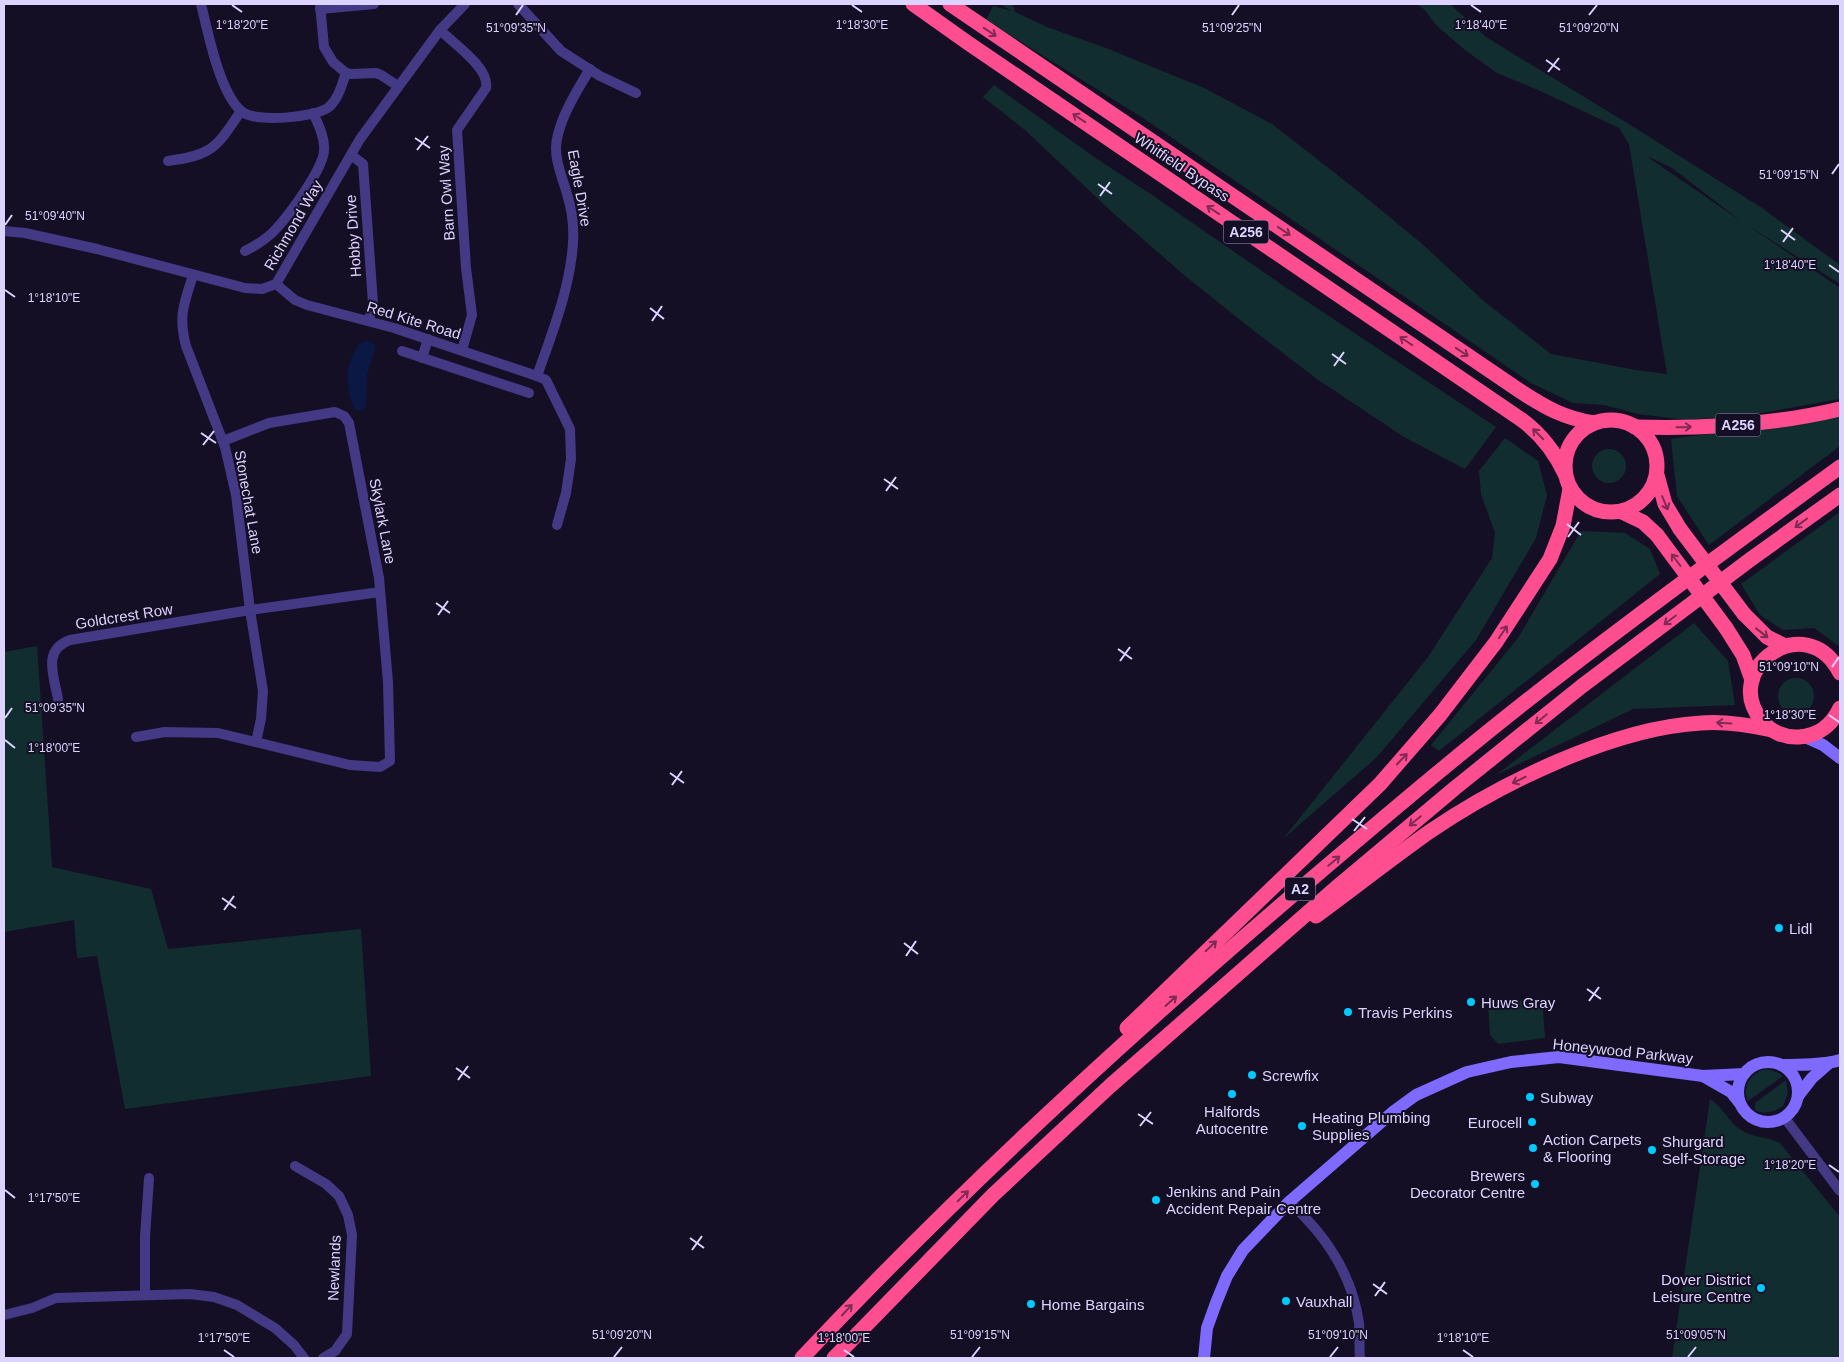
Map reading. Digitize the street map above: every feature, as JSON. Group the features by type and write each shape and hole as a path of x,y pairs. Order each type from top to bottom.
{"highway":[{"name":"Whitfield Bypass","path":"913,4 1522,420 1553,451 1565,474"},
{"name":"Whitfield Bypass","path":"950,4 1549,410 1594,423"},
{"name":"A256","path":"1635,427 1667,428 1732,425 1799,417 1840,409"},
{"path":"1611,420 1619,420 1635,427 1649,439 1654,447 1658,466 1654,484 1645,498 1630,509 1622,512 1605,513 1588,507 1570,489 1565,474 1565,459 1570,444 1580,432 1594,423 1611,420"},
{"name":"A2","path":"802,1358 858,1298 1094,1070 1207,969 1439,772 1575,664 1840,467"},
{"path":"1657,475 1665,504 1680,529 1744,614 1762,634 1785,646"},
{"path":"1094,1070 1112,1042 1380,784 1440,715 1496,642 1550,559 1563,526 1570,489"},
{"name":"A2","path":"834,1358 992,1195 1223,985 1336,888 1455,788 1582,686 1840,495"},
{"path":"1622,512 1643,522 1657,535 1726,628 1743,655 1752,680 1754,708 1759,717 1772,730"},
{"path":"1752,680 1759,665 1770,653 1785,646 1802,644 1818,649 1832,659 1840,673"},
{"path":"1223,985 1429,832 1485,798 1539,770 1599,746 1664,727 1693,723 1721,722 1755,726 1788,736 1805,737 1819,732 1826,727 1837,715 1840,708"}],"street":[{"path":"201,4 220,77 241,112 256,117 307,115 314,113 329,107 339,94 346,73"},
{"path":"374,4 320,6 324,47 333,62 346,73 381,74 398,86"},
{"name":"Richmond Way","path":"4,231 25,233 97,249 245,288 262,289 276,284 360,139 440,30 466,4"},
{"path":"518,4 561,51 590,69 636,93"},
{"name":"Barn Owl Way","path":"440,30 472,60 483,73 487,83 486,88 457,130 466,268 472,315 462,350"},
{"name":"Eagle Drive","path":"542,378 562,305 573,244 572,214 556,150 557,138 566,115 590,69"},
{"path":"168,161 203,154 216,146 241,112"},
{"path":"245,251 259,244 277,228 319,168 324,150 320,128 314,113"},
{"name":"Hobby Drive","path":"351,155 363,164 373,303 368,320"},
{"name":"Stonechat Lane","path":"193,275 181,318 182,332 223,441 236,495 250,610 263,692 261,719 256,742"},
{"name":"Red Kite Road","path":"276,284 295,300 307,305 368,320 542,378"},
{"path":"422,358 428,339"},
{"path":"402,352 529,393"},
{"path":"499,384 505,365"},
{"path":"542,378 570,429 571,459 566,493 557,525"},
{"name":"Skylark Lane","path":"223,441 269,423 335,412 344,416 349,423 380,592 388,682 390,761 380,766 350,765 256,742"},
{"name":"Goldcrest Row","path":"58,699 51,661 52,653 63,643 250,610 380,592"},
{"path":"136,737 165,732 218,733 256,742"},
{"path":"1805,737 1823,744 1840,758"},
{"name":"Honeywood Parkway","path":"1204,1358 1207,1328 1227,1276 1243,1250 1289,1202 1394,1111 1416,1095 1467,1072 1511,1062 1559,1057 1703,1076 1744,1074"},
{"path":"1782,1065 1828,1064 1840,1060"},
{"path":"1798,1096 1796,1080 1792,1074 1782,1065 1775,1062 1760,1063 1751,1067 1739,1083 1740,1103 1749,1116 1757,1120 1774,1122 1790,1113 1798,1096 1812,1078 1828,1064"},
{"name":"Honeywood Parkway","path":"1703,1076 1731,1092 1740,1103"},
{"path":"1784,1117 1840,1190"},
{"name":"Newlands","path":"294,1166 326,1184 340,1196 348,1215 352,1234 346,1334 335,1351 323,1358"},
{"path":"145,1295 145,1238 150,1178"},
{"path":"1289,1202 1308,1219 1334,1253 1349,1286 1358,1323 1360,1358"},
{"path":"4,1315 32,1308 56,1298 190,1294 214,1297 237,1304 275,1328 294,1345 304,1358"}],"green space":[{"path":"1000,4 1013,4 1015,12 1047,27 1106,48 1204,88 1272,124 1420,242 1485,302 1551,354 1667,374 1629,144 1619,128 1497,73 1465,50 1436,25 1425,10 1417,4 1450,4 1486,37 1762,208 1840,265 1840,284 1746,224 1840,288 1840,389 1838,391 1840,392 1840,399 1756,414 1687,420 1638,414 1604,405 1573,403 1531,383 1143,118 986,20 993,6 1012,11","holes":["1649,157 1672,168 1741,221"]},
{"path":"994,85 1094,157 1496,427 1465,469 1404,437 1317,379 1184,275 1113,213 1025,130 983,97"},
{"path":"1840,416 1840,446 1709,545 1677,496 1671,439"},
{"path":"1505,438 1538,461 1547,495 1536,538 1476,640 1377,757 1283,839 1428,657 1492,558 1495,533 1481,494 1479,471"},
{"path":"1609,449 1621,454 1626,466 1621,478 1609,483 1597,478 1592,466 1597,454"},
{"path":"1840,512 1840,647 1814,628 1783,630 1760,615 1741,584"},
{"path":"1581,531 1625,533 1650,549 1660,574 1439,751 1431,745 1518,638"},
{"path":"1694,623 1728,661 1735,705 1633,709 1496,775"},
{"path":"37,646 52,867 151,889 168,949 361,929 371,1076 125,1109 97,956 77,958 74,920 4,932 4,652"},
{"path":"1796,678 1803,679 1809,683 1813,689 1813,703 1809,709 1803,713 1796,714 1789,713 1783,709 1779,703 1778,696 1779,689 1783,683 1789,679"},
{"path":"1542,998 1545,1038 1498,1044 1490,1035 1488,1004"},
{"path":"1767,1069 1783,1076 1748,1101 1746,1090 1749,1080 1757,1073"},
{"path":"1786,1080 1788,1093 1783,1106 1769,1112 1755,1110 1755,1103"},
{"name":"Dover District Leisure Centre","path":"1710,1099 1741,1130 1750,1135 1780,1143 1840,1217 1840,1358 1672,1358"}],"water":[{"path":"369,341 375,345 375,349 367,375 366,407 361,411 354,409 349,391 348,374 351,359 360,343"}],"place":[{"name":"Lidl","path":"1779,928"},
{"name":"Huws Gray","path":"1471,1002"},
{"name":"Travis Perkins","path":"1348,1012"},
{"name":"Screwfix","path":"1252,1075"},
{"name":"Halfords Autocentre","path":"1232,1094"},
{"name":"Subway","path":"1530,1097"},
{"name":"Eurocell","path":"1532,1122"},
{"name":"Heating Plumbing Supplies","path":"1302,1126"},
{"name":"Action Carpets & Flooring","path":"1533,1148"},
{"name":"Shurgard Self-Storage","path":"1652,1150"},
{"name":"Brewers Decorator Centre","path":"1535,1184"},
{"name":"Jenkins and Pain Accident Repair Centre","path":"1156,1200"},
{"name":"Dover District Leisure Centre","path":"1761,1288"},
{"name":"Vauxhall","path":"1286,1301"},
{"name":"Home Bargains","path":"1031,1304"}]}
